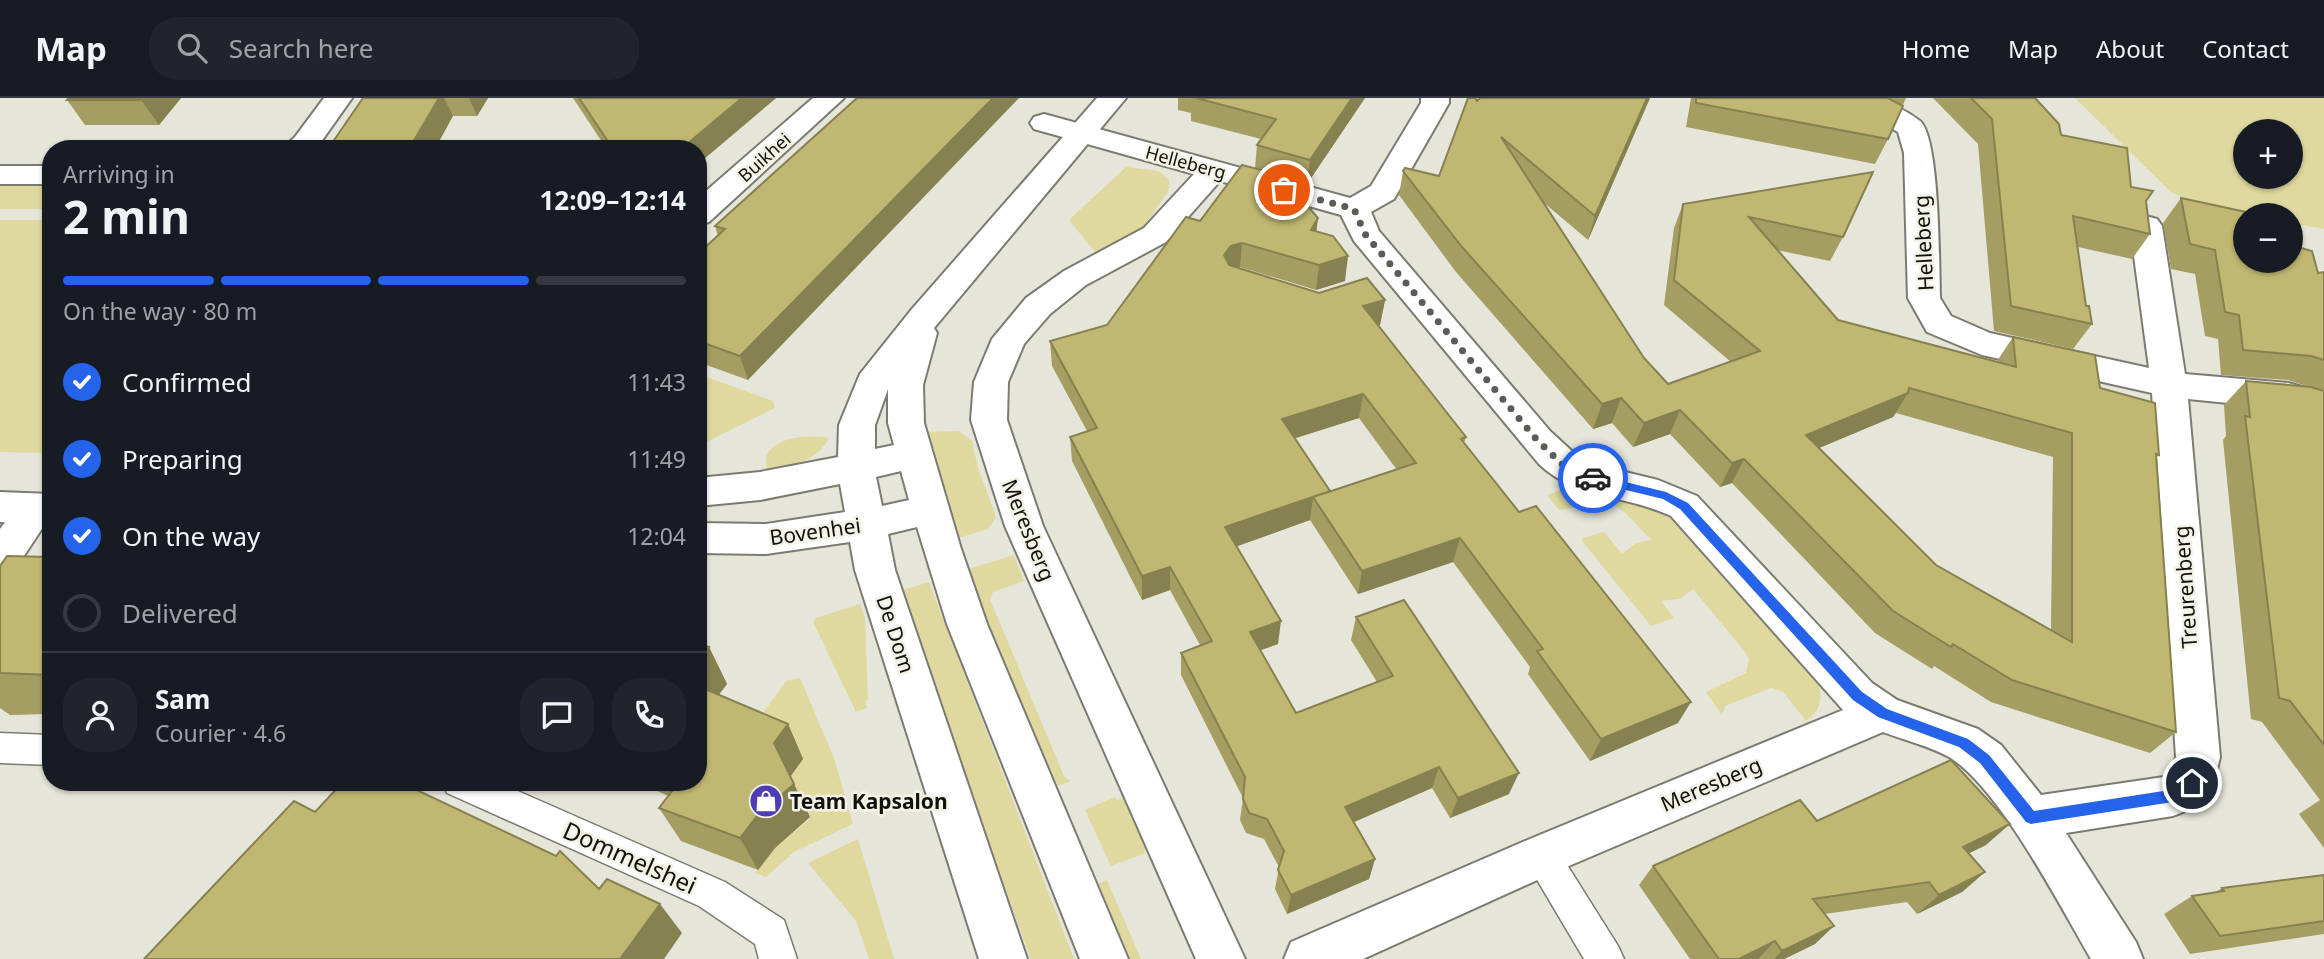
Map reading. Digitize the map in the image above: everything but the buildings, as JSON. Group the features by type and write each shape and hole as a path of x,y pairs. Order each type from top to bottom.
{"street":[{"path":"306,140 338,98"},
{"name":"Buikhei","path":"707,207 830,98"},
{"name":"De Dom","path":"1003,959 875,570 856,469 857,425 872,383 924,317 1112,98"},
{"path":"1434,98 1435,103 1383,192 1354,209 1382,282 1564,466 1581,475 1666,496 1684,506 1857,696 1882,713 1963,743 1985,759 2031,817 2119,959"},
{"name":"Helleberg","path":"1836,98 1881,111 1911,128 1919,153 1924,298 1939,324 1982,343 2169,385"},
{"name":"Helleberg","path":"1044,123 1354,209"},
{"name":"Meresberg","path":"1214,170 1156,235 1075,278 1038,306 1009,339 991,382 989,420 1024,526 1221,959"},
{"path":"0,175 42,175"},
{"name":"Treurenberg","path":"2031,817 2173,796 2192,783 2198,757 2169,385 2146,226"},
{"name":"De Dom","path":"924,317 905,385 906,423 967,624 1104,959"},
{"path":"2169,385 2288,396 2324,405"},
{"path":"707,491 760,486 856,469 915,455"},
{"path":"0,560 29,508"},
{"name":"Bovenhei","path":"707,538 766,538 868,524 931,509"},
{"name":"Meresberg","path":"1308,959 1541,856 1882,713"}],"lane":[{"path":"0,748 42,750"},
{"name":"Dommelshei","path":"479,791 712,894 771,933 778,959"},
{"path":"1541,856 1605,959"}],"shaded area":[{"path":"2075,98 2324,98 2324,229 2303,225 2303,203 2233,203 2233,211 2171,192"},
{"path":"1126,167 1159,171 1169,180 1169,190 1144,226 1095,252 1069,220"},
{"path":"0,184 42,184 42,209 0,209"},
{"path":"0,220 42,220 42,453 0,452"},
{"path":"707,377 773,401 775,408 707,442"},
{"path":"959,431 972,441 978,468 996,517 988,529 952,540 926,432"},
{"path":"794,438 829,438 811,457 767,473 766,457 777,444"},
{"path":"1572,485 1645,503 1676,518 1816,677 1820,701 1812,717 1806,721 1783,692 1771,688 1725,706 1722,715 1706,692 1746,673 1749,659 1745,652 1693,589 1680,599 1661,601 1674,618 1651,626 1582,541 1583,538 1604,532 1622,554 1636,543 1652,540 1626,514 1611,504 1592,502 1559,510 1547,495"},
{"path":"1014,555 1024,581 993,592 990,599 1064,776 1071,781 1058,786 1055,779 1051,781 965,570"},
{"path":"929,582 1074,959 1031,959 897,592"},
{"path":"860,604 865,618 868,700 865,701 867,708 856,712 813,622 816,618"},
{"path":"800,678 834,758 853,824 794,852 766,877 755,873 775,848 810,819 784,786 803,758 755,738 693,810 786,681"},
{"path":"1115,797 1117,800 1123,798 1146,850 1143,854 1111,866 1085,810"},
{"path":"858,839 894,959 869,959 856,921 808,863"},
{"path":"1107,880 1141,959 1124,959 1097,893 1101,891 1098,884"}],"way so far":[{"path":"1284,190 1354,209 1365,234 1537,440 1564,466 1593,478"}],"place":[{"name":"Team Kapsalon","path":"766,801"}],"route":[{"path":"1593,478 1666,496 1684,506 1857,696 1882,713 1963,743 1985,759 2031,817 2173,796 2192,783"}]}
